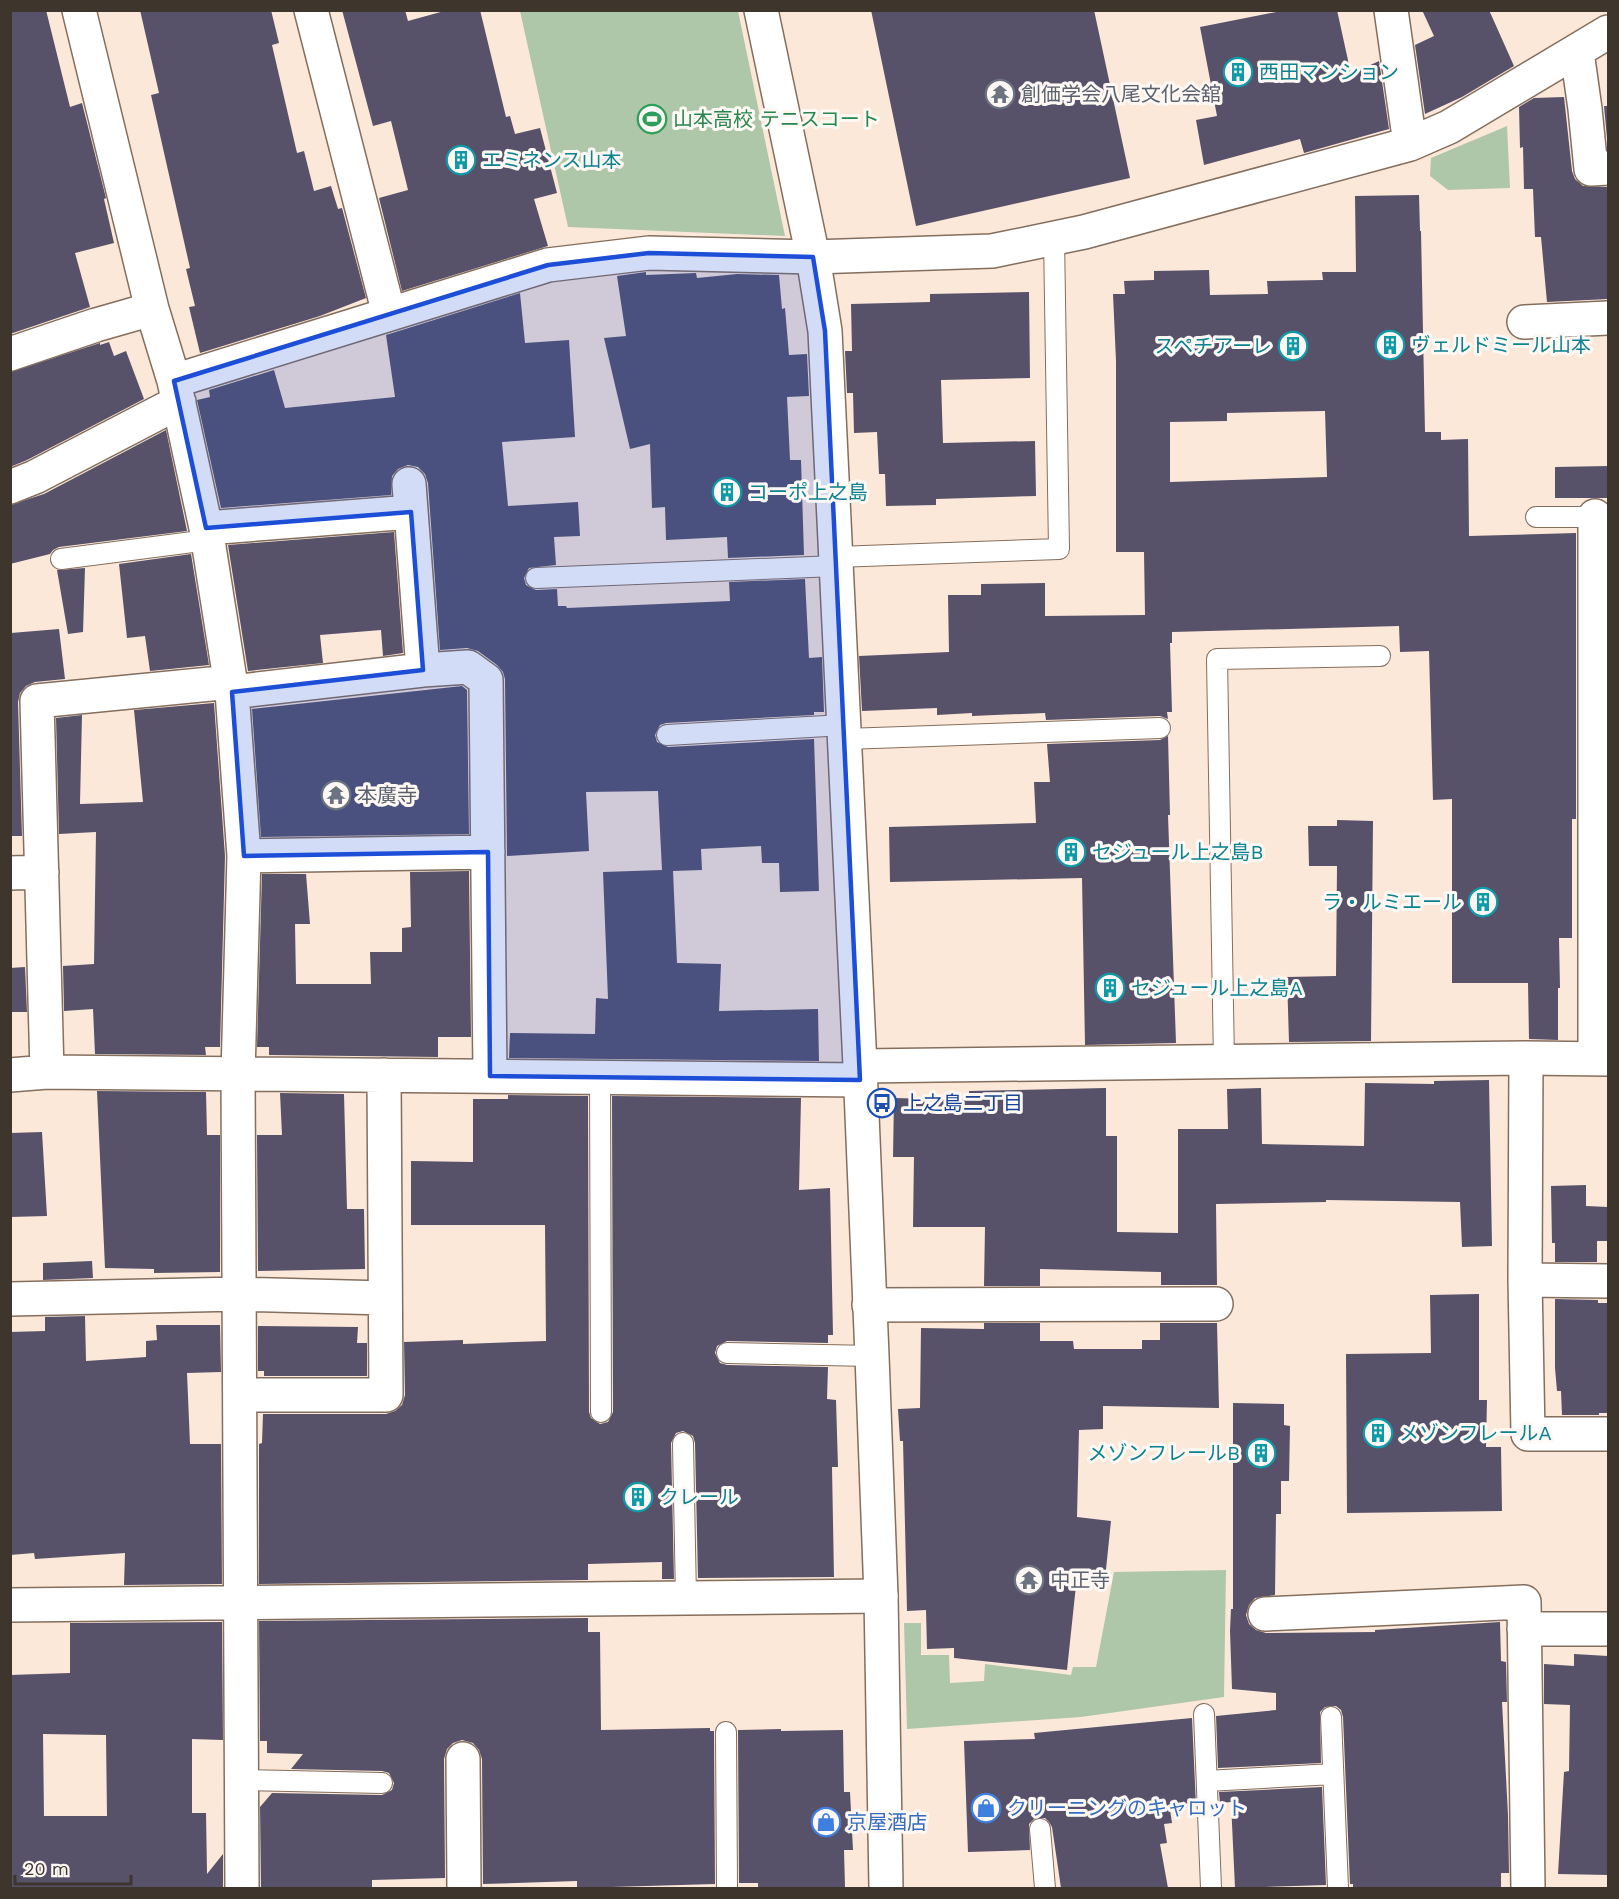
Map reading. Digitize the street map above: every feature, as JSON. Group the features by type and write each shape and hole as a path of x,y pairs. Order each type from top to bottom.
{"street":[{"path":"79,10 152,309 177,391 207,534 231,687 244,856 238,1074 242,1888"},
{"path":"311,10 389,314"},
{"path":"761,10 813,257 825,331 872,1356 881,1596 885,1888"},
{"path":"1391,10 1410,144"},
{"path":"10,487 35,477 177,391 389,314 548,265 649,253 813,257 992,251 1054,238 1190,204 1410,144 1449,127 1608,32"},
{"path":"1577,52 1591,169 1608,168"},
{"path":"10,354 96,324 152,309"},
{"path":"1524,322 1608,318"},
{"path":"207,534 410,498 423,670"},
{"path":"10,1075 47,1072 600,1077 860,1073 1224,1062 1602,1059 1602,517"},
{"path":"47,1072 26,872 37,701 468,668 486,680 490,1076"},
{"path":"244,856 488,852"},
{"path":"1526,1058 1525,1280 1528,1434 1608,1434"},
{"path":"240,1395 386,1395 384,1075"},
{"path":"1525,1280 1608,1281"},
{"path":"10,1299 239,1294 386,1298"},
{"path":"870,1305 1216,1304"},
{"path":"10,1605 881,1596"},
{"path":"1265,1614 1524,1602 1528,1888"},
{"path":"1524,1629 1608,1629"},
{"path":"463,1759 464,1888"}],"lane":[{"path":"536,578 1059,549 1054,238"},
{"path":"1536,517 1602,517"},
{"path":"61,559 207,534"},
{"path":"1224,1062 1217,659 1380,656"},
{"path":"666,735 1160,728"},
{"path":"600,1077 601,1412"},
{"path":"728,1353 872,1356"},
{"path":"683,1443 686,1598"},
{"path":"1203,1714 1211,1888"},
{"path":"1331,1717 1338,1888"},
{"path":"726,1732 727,1888"},
{"path":"1207,1781 1333,1774"},
{"path":"242,1780 382,1783"},
{"path":"1040,1829 1045,1888"}],"highlighted area":[{"path":"649,253 813,257 825,331 860,1080 490,1076 488,852 244,856 232,692 423,670 411,512 206,528 174,381 548,265"}],"green space":[{"name":"山本高校 テニスコート","path":"520,11 738,11 785,236 568,227"},
{"path":"1507,126 1510,188 1448,190 1430,176 1431,158"},
{"path":"1226,1570 1224,1697 1081,1717 907,1729 904,1623 921,1623 921,1655 949,1655 950,1683 984,1681 985,1664 1071,1675 1073,1667 1096,1667 1114,1572"}],"building":[{"path":"10,10 46,10 70,107 82,103 106,198 104,199 114,243 75,253 90,307 10,334"},
{"path":"140,10 271,10 279,43 272,45 297,153 304,151 314,191 331,186 338,209 342,208 366,298 320,316 200,353 189,307 195,306 186,269 190,268 151,95 159,93"},
{"path":"342,10 405,10 408,21 448,10 480,10 506,117 510,116 515,134 540,128 557,193 534,199 548,246 402,291 379,198 408,190 391,121 373,126"},
{"name":"創価学会八尾文化会舘","path":"871,10 1094,10 1130,178 916,226"},
{"path":"1286,10 1337,10 1351,74 1379,61 1389,129 1304,153 1300,139 1204,165 1196,120 1217,116 1200,27"},
{"path":"1422,10 1489,10 1514,66 1462,97 1425,114 1415,45 1434,36"},
{"path":"1564,97 1572,171 1575,179 1583,186 1608,187 1608,299 1547,302 1541,237 1535,237 1533,189 1524,189 1519,107 1534,98"},
{"path":"1604,106 1608,106 1608,149"},
{"path":"1419,195 1425,432 1441,432 1441,440 1468,439 1469,536 1576,533 1576,819 1572,819 1572,938 1559,938 1558,1040 1529,1039 1528,983 1452,983 1452,799 1433,800 1429,651 1400,652 1399,626 1172,632 1172,643 1170,643 1172,712 1167,712 1168,719 1160,716 1046,720 1045,713 937,715 937,708 862,711 859,656 949,652 948,595 981,595 981,584 1045,583 1045,616 1145,615 1144,552 1116,552 1116,361 1113,294 1125,294 1124,281 1154,280 1154,271 1209,270 1210,295 1268,294 1267,281 1323,280 1322,272 1356,272 1355,196","holes":["1325,411 1327,477 1170,482 1170,422 1227,421 1227,413"]},
{"path":"646,272 646,275 696,273 697,278 737,274 779,275 782,309 785,308 789,355 807,354 809,396 787,397 790,460 801,460 804,555 728,558 727,537 666,540 665,507 652,508 650,444 630,449 604,338 626,336 617,276"},
{"path":"1029,292 1030,378 941,380 943,443 1035,441 1036,496 936,499 936,505 886,506 885,474 879,474 877,432 854,433 853,393 847,393 845,351 852,351 851,304 930,302 930,294"},
{"path":"520,293 525,343 569,340 575,437 502,442 508,506 578,502 580,536 554,537 556,565 529,568 524,578 526,585 536,590 557,589 558,606 567,608 730,601 729,582 805,579 809,658 822,657 824,712 814,712 814,715 666,723 660,725 655,735 657,742 668,747 814,739 819,891 780,892 779,863 762,863 761,846 701,849 702,870 673,871 677,963 721,964 719,1011 818,1009 819,1061 509,1058 510,1033 595,1034 596,998 608,999 603,872 662,870 658,791 586,792 589,851 507,856 505,679 497,665 478,651 467,648 440,650 428,483 425,474 418,467 408,465 398,469 392,476 391,495 221,508 197,400 210,397 209,390 274,370 285,408 395,397 386,335"},
{"path":"109,342 114,356 126,351 144,399 10,467 10,372"},
{"path":"166,430 187,531 59,547 50,554 10,564 10,505 44,494"},
{"path":"1608,466 1608,498 1555,498 1555,467"},
{"path":"394,532 403,653 383,656 381,630 320,635 323,663 248,671 228,545"},
{"path":"191,554 209,665 150,671 145,636 127,638 119,564"},
{"path":"85,568 83,632 68,634 57,570"},
{"path":"59,629 65,679 35,682 26,686 20,693 18,702 22,836 10,836 11,633"},
{"path":"462,686 467,690 469,834 261,837 252,709"},
{"path":"214,703 225,856 220,1047 205,1047 206,1055 95,1054 93,1009 64,1011 63,966 94,964 96,832 59,834 56,718 82,715 80,804 143,802 134,710"},
{"path":"1168,736 1170,815 1168,815 1176,1043 1085,1045 1082,878 890,882 889,827 1036,823 1034,782 1050,782 1047,744 1160,740"},
{"path":"1337,820 1373,821 1371,1041 1289,1042 1287,977 1336,976 1337,866 1309,866 1308,826 1337,826"},
{"path":"469,871 471,1037 438,1037 438,1057 269,1055 269,1047 257,1047 262,874 306,874 310,924 295,924 296,984 371,984 370,952 402,952 402,928 411,927 410,872"},
{"path":"25,967 27,1012 10,1012 10,968"},
{"path":"1489,1080 1492,1246 1462,1247 1460,1202 1326,1200 1326,1202 1216,1204 1217,1285 1161,1285 1161,1272 1040,1269 1040,1286 984,1286 985,1227 913,1227 914,1157 893,1157 894,1098 969,1100 969,1091 1106,1088 1106,1136 1117,1136 1117,1232 1178,1233 1178,1129 1228,1129 1227,1089 1261,1088 1262,1144 1364,1146 1365,1083 1434,1084 1434,1081"},
{"path":"97,1091 206,1092 207,1135 220,1135 220,1272 154,1273 154,1269 105,1268"},
{"path":"280,1093 344,1094 347,1209 364,1209 365,1269 258,1271 257,1135 282,1135"},
{"path":"508,1095 588,1096 589,1412 591,1418 600,1424 608,1422 613,1412 612,1096 801,1098 799,1190 830,1188 833,1335 828,1335 828,1343 727,1341 717,1346 715,1353 720,1363 727,1365 828,1367 827,1399 836,1400 838,1467 832,1467 834,1577 698,1578 695,1443 693,1436 683,1431 676,1433 671,1443 674,1579 662,1579 662,1562 588,1564 588,1580 259,1584 259,1444 262,1443 263,1414 386,1414 395,1411 402,1405 405,1395 404,1342 463,1340 463,1344 546,1341 545,1225 411,1225 411,1161 473,1162 473,1099 508,1099"},
{"path":"42,1132 47,1216 10,1217 10,1133"},
{"path":"1586,1185 1586,1206 1608,1207 1608,1241 1597,1241 1597,1262 1555,1262 1555,1243 1552,1243 1551,1186"},
{"path":"92,1261 93,1278 43,1280 43,1263"},
{"path":"1479,1294 1479,1400 1487,1400 1486,1447 1501,1447 1502,1511 1347,1513 1346,1354 1431,1353 1430,1295"},
{"path":"1555,1299 1598,1300 1598,1303 1608,1303 1608,1413 1562,1415 1561,1391 1557,1391 1555,1368"},
{"path":"85,1316 86,1361 146,1357 146,1341 157,1340 156,1325 220,1325 221,1372 187,1373 190,1444 221,1444 222,1584 124,1585 125,1553 35,1559 34,1553 10,1555 10,1332 45,1331 45,1317"},
{"path":"984,1323 1040,1323 1040,1341 1073,1341 1074,1349 1142,1349 1142,1340 1160,1340 1160,1323 1217,1323 1219,1408 1103,1406 1103,1429 1079,1430 1077,1517 1111,1521 1105,1579 1077,1576 1067,1670 954,1658 954,1648 927,1649 926,1610 907,1611 903,1441 900,1441 898,1409 920,1408 921,1328 984,1329"},
{"path":"258,1326 358,1327 357,1343 367,1343 367,1376 264,1376 264,1371 258,1371"},
{"path":"1233,1403 1284,1404 1284,1425 1290,1426 1289,1481 1281,1481 1281,1514 1276,1514 1275,1595 1255,1598 1249,1605 1246,1615 1249,1624 1256,1630 1266,1633 1375,1632 1375,1630 1500,1622 1501,1661 1506,1662 1507,1702 1502,1702 1509,1873 1501,1873 1501,1888 1353,1888 1353,1884 1350,1884 1343,1717 1341,1710 1336,1706 1325,1707 1320,1712 1321,1763 1218,1768 1216,1716 1276,1710 1276,1693 1232,1689 1230,1631 1231,1609 1233,1609"},
{"path":"588,1618 588,1632 600,1632 601,1730 710,1728 710,1731 714,1731 715,1884 577,1888 577,1881 483,1884 482,1759 473,1743 462,1740 453,1743 447,1749 444,1759 445,1878 372,1880 372,1888 261,1888 260,1807 272,1793 382,1795 392,1790 394,1783 389,1773 382,1771 291,1769 303,1754 267,1753 267,1741 260,1741 259,1621"},
{"path":"222,1622 223,1740 192,1739 192,1813 206,1813 207,1874 223,1854 223,1888 10,1888 10,1675 70,1673 70,1623","holes":["43,1734 106,1735 107,1816 44,1816"]},
{"path":"1574,1654 1608,1656 1608,1875 1558,1874 1564,1772 1569,1771 1570,1705 1544,1704 1544,1664 1574,1666"},
{"path":"1192,1718 1196,1806 1170,1810 1172,1823 1164,1824 1167,1843 1160,1844 1168,1888 1061,1888 1052,1827 1045,1818 1034,1819 1029,1824 1030,1850 968,1852 964,1741 1035,1739 1034,1733"},
{"path":"781,1729 781,1731 843,1730 844,1792 850,1792 853,1850 844,1850 845,1887 758,1887 758,1883 739,1883 738,1730"},
{"path":"1322,1787 1326,1885 1235,1888 1231,1802 1220,1803 1219,1792"}],"place":[{"name":"西田マンション","path":"1238,72"},
{"name":"創価学会八尾文化会舘","path":"1000,94"},
{"name":"山本高校 テニスコート","path":"652,119"},
{"name":"エミネンス山本","path":"461,160"},
{"name":"ヴェルドミール山本","path":"1390,345"},
{"name":"スペチアーレ","path":"1293,346"},
{"name":"コーポ上之島","path":"727,492"},
{"name":"本廣寺","path":"336,795"},
{"name":"セジュール上之島B","path":"1071,852"},
{"name":"ラ・ルミエール","path":"1483,902"},
{"name":"セジュール上之島A","path":"1110,988"},
{"name":"上之島二丁目","path":"882,1103"},
{"name":"メゾンフレールA","path":"1378,1433"},
{"name":"メゾンフレールB","path":"1261,1453"},
{"name":"クレール","path":"638,1497"},
{"name":"中正寺","path":"1029,1580"},
{"name":"クリーニングのキャロット","path":"986,1808"},
{"name":"京屋酒店","path":"826,1822"}]}
